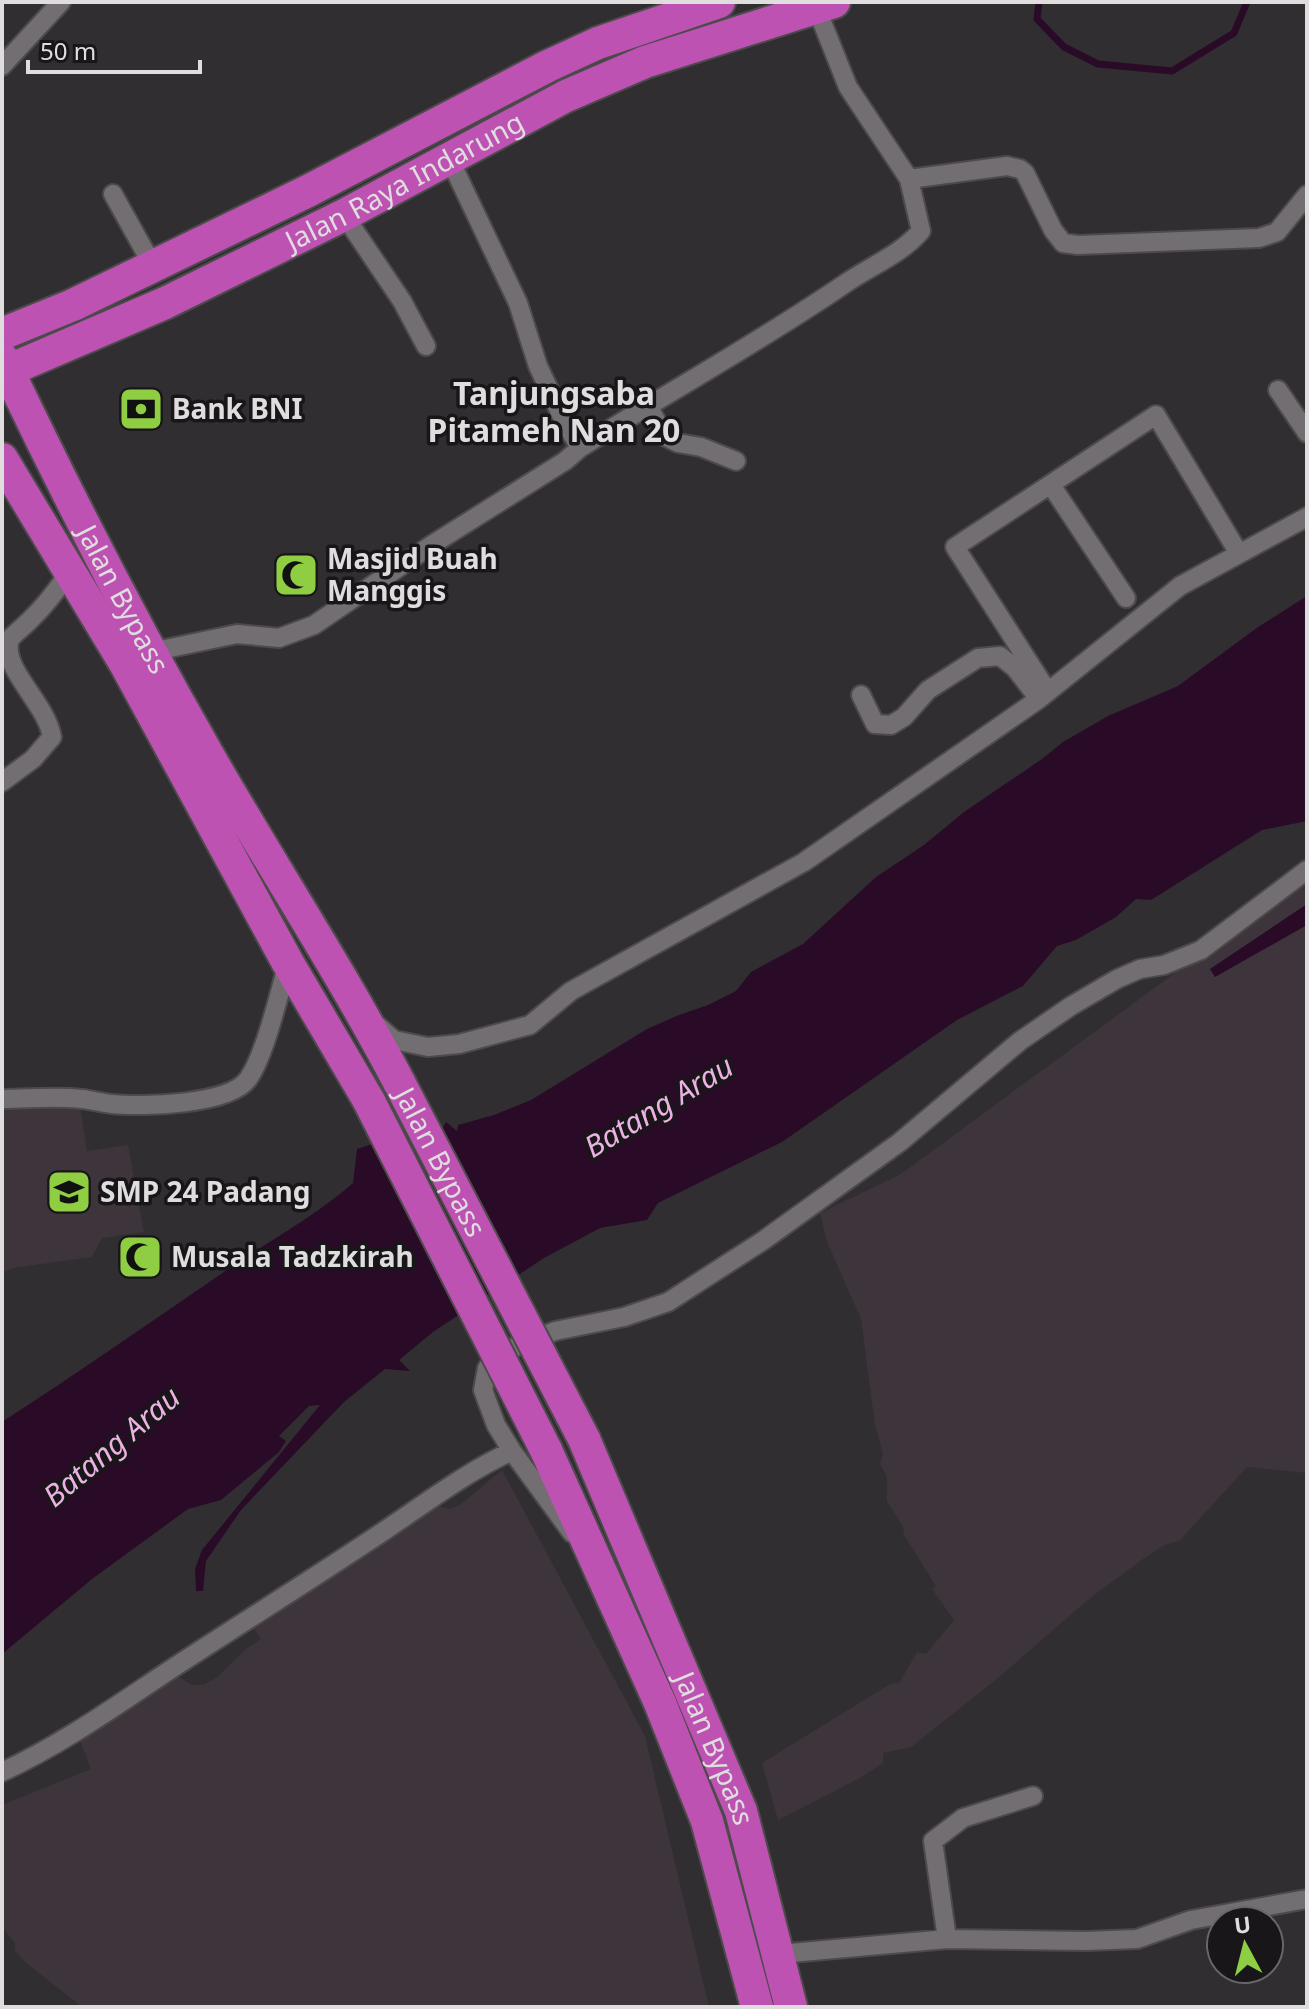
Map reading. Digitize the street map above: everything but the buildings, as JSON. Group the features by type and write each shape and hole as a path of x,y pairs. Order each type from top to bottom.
{"highway":[{"name":"Jalan Raya Indarung","path":"2,334 73,305 308,191 548,66 598,43 719,2"},
{"name":"Jalan Raya Indarung","path":"4,367 165,303 344,215 566,96 645,62 821,4"},
{"name":"Jalan Bypass","path":"4,367 76,512 208,756 363,1014 584,1439 741,1811 791,2007"},
{"name":"Jalan Bypass","path":"2,459 126,665 288,963 369,1101 546,1450 660,1703 707,1821 757,2007"}],"street":[{"path":"2,66 61,2"},
{"name":"Jalan Raya Indarung","path":"821,4 848,87 909,179"},
{"path":"450,160 518,303 538,366 580,448"},
{"path":"151,652 237,634 279,638 314,625 433,544 565,461 580,448 910,244 921,231 909,179 1007,166 1020,169 1025,173 1053,230 1063,243 1078,245 1270,236 1277,232 1307,195"},
{"path":"113,194 153,266"},
{"path":"344,215 402,301 426,346"},
{"path":"1278,390 1307,433"},
{"path":"648,405 664,436 736,461"},
{"path":"1043,695 955,547 1156,415 1238,552"},
{"path":"1051,485 1126,598"},
{"path":"363,1014 394,1040 428,1047 459,1044 530,1025 571,991 804,862 1043,695 1180,586 1307,517"},
{"path":"2,782 33,759 52,737 50,724 31,695 9,672 4,659 9,641 35,615 66,567"},
{"path":"861,695 875,724 891,725 904,717 928,690 978,658 1000,656 1043,695"},
{"path":"601,1569 496,1425 483,1390 487,1368 515,1347 555,1331 624,1317 668,1302 764,1240 900,1142 1020,1041 1071,1006 1117,979 1201,950 1307,870"},
{"path":"2,1099 82,1099 113,1104 158,1105 223,1096 236,1090 248,1080 261,1051 288,963"},
{"path":"2,1772 77,1732 274,1605 431,1497 489,1461 512,1451"},
{"path":"947,1939 933,1841 963,1818 1033,1796"},
{"path":"779,1954 947,1939 1137,1939 1191,1920 1307,1899"}],"shaded area":[{"path":"1307,876 1307,1473 1247,1467 1180,1540 1163,1546 1089,1599 998,1678 911,1747 883,1753 883,1763 860,1778 778,1820 762,1763 890,1684 899,1683 917,1652 926,1654 954,1620 932,1589 936,1586 887,1501 887,1477 880,1464 883,1454 875,1425 861,1319 827,1242 820,1213 901,1174"},
{"name":"SMP 24 Padang","path":"79,1100 87,1151 128,1145 144,1232 102,1238 92,1257 13,1268 2,1273 2,1105 12,1108"},
{"path":"502,1470 645,1736 709,2007 82,2007 25,1962 2,1927 2,1805 91,1769 79,1738 178,1676 191,1685 203,1685 216,1678 261,1639 253,1627 260,1621 318,1587 433,1505 450,1509 461,1504"}],"water":[{"name":"Batang Arau","path":"1307,596 1307,821 1262,830 1151,900 1136,899 1116,917 1076,940 1057,946 1023,986 957,1020 782,1142 658,1203 647,1220 600,1228 544,1258 433,1332 399,1360 410,1371 385,1369 344,1402 241,1510 206,1561 203,1591 196,1591 195,1569 202,1550 320,1405 309,1406 279,1436 286,1441 279,1452 221,1500 188,1509 92,1579 2,1654 2,1422 338,1196 353,1183 357,1149 416,1130 439,1134 446,1122 457,1131 458,1125 531,1100 647,1029 736,991 751,972 803,944 876,877 1063,742 1108,716 1178,686 1258,627"},
{"path":"1307,904 1307,925 1215,977 1210,969"}],"waterway":[{"path":"1039,2 1037,19 1064,47 1098,64 1172,71 1234,33 1247,2"}],"place":[{"name":"Bank BNI","path":"141,409"},
{"name":"Masjid Buah Manggis","path":"296,575"},
{"name":"SMP 24 Padang","path":"69,1192"},
{"name":"Musala Tadzkirah","path":"140,1257"}],"district":[{"name":"Tanjungsaba Pitameh Nan 20","path":"554,412"}]}
